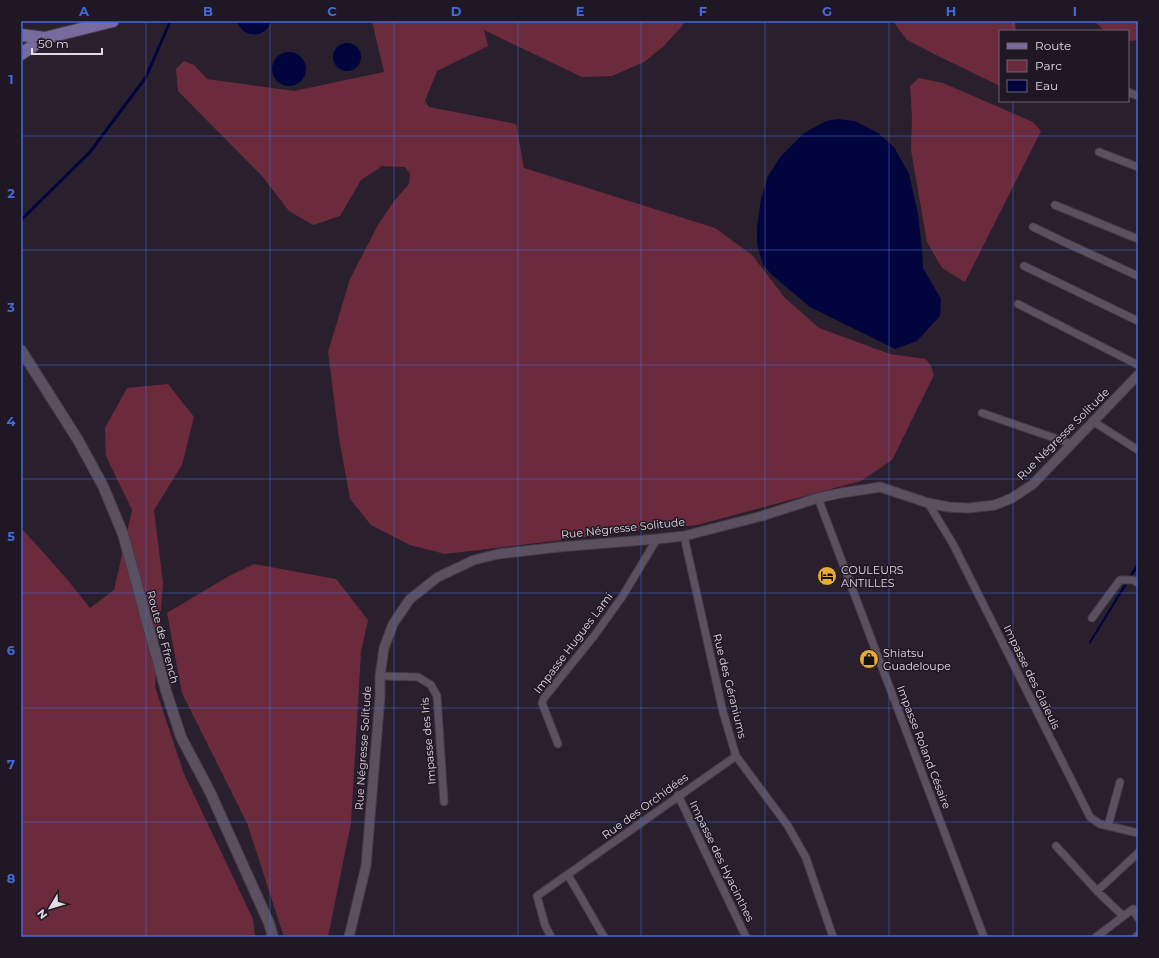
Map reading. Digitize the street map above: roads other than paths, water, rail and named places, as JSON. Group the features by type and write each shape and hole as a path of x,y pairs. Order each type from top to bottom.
{"main road":[{"path":"21,54 44,38 113,21"},
{"path":"21,35 44,38"},
{"name":"Route de Ffrench","path":"21,350 78,440 103,486 123,534 166,691 181,737 210,792 273,937"}],"street":[{"path":"1099,152 1138,167"},
{"path":"1055,205 1138,239"},
{"path":"1033,227 1062,242 1138,276"},
{"path":"1024,266 1138,321"},
{"path":"1018,304 1138,365"},
{"name":"Rue Négresse Solitude","path":"349,937 366,866 380,676 384,648 393,624 410,599 438,577 474,560 498,554 684,536 762,516 818,498 880,487 928,503 948,507 969,508 995,505 1034,488 1072,444 1138,375"},
{"path":"982,413 1072,444"},
{"path":"1094,422 1138,450"},
{"name":"Impasse Roland Césaire","path":"818,498 984,937"},
{"name":"Impasse des Glaïeuls","path":"928,503 953,544 1090,817 1100,824 1138,834"},
{"name":"Rue des Géraniums","path":"684,536 723,712 736,756 788,826 806,858 833,937"},
{"name":"Impasse Hugues Lami","path":"558,744 542,703 544,698 594,636 622,597 657,539"},
{"path":"1092,618 1120,580 1133,580 1138,583"},
{"name":"Impasse des Iris","path":"380,676 418,677 431,685 437,696 444,802"},
{"name":"Rue des Orchidées","path":"551,937 545,925 537,896 678,795 736,756"},
{"path":"1108,826 1120,782"},
{"name":"Impasse des Hyacinthes","path":"678,795 746,937"},
{"path":"1056,846 1123,916"},
{"path":"1097,890 1138,853"},
{"path":"568,875 604,937"},
{"path":"1096,937 1133,909 1138,918"}],"water":[{"path":"237,21 271,21 268,27 260,34 249,34 240,27"},
{"path":"347,43 357,47 361,57 357,67 347,71 337,67 333,57 337,47"},
{"path":"286,52 292,52 296,53 303,59 306,69 305,76 299,83 292,86 286,86 282,85 275,79 272,72 272,66 273,62 279,55"},
{"path":"838,119 855,121 878,133 894,147 909,174 918,214 923,268 941,299 940,316 917,341 895,349 810,307 772,275 763,265 757,244 757,227 761,199 768,176 781,156 804,133 826,121"},
{"path":"1138,559 1138,567 1090,644 1089,642 1136,565"}],"waterway":[{"path":"21,220 90,152 146,77 169,21"}],"place":[{"name":"COULEURS ANTILLES","path":"827,576"},
{"name":"Shiatsu Guadeloupe","path":"869,659"}]}
